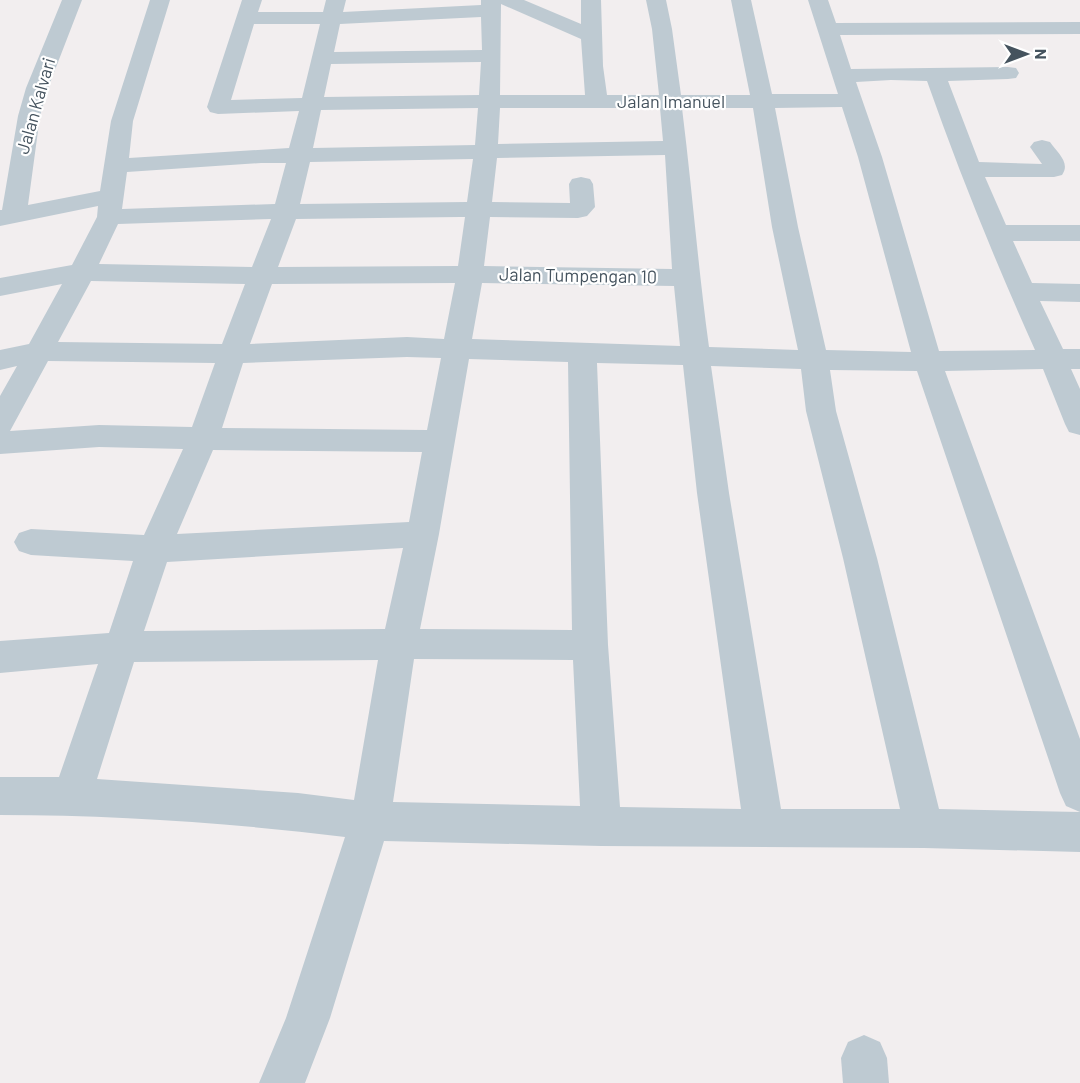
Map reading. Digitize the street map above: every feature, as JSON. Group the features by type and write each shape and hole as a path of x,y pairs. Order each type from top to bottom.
{"street":[{"name":"Jalan Kalvari","path":"7,216 37,88 72,0"},
{"path":"0,423 82,272 110,206 122,121 160,0"},
{"path":"591,0 590,35 597,102"},
{"path":"656,0 671,102 687,253 686,278 712,493 764,829"},
{"path":"741,0 774,157 785,227 814,360 821,411 860,558 924,828"},
{"path":"818,0 829,29 909,292 927,360 1080,793"},
{"path":"248,9 497,4 590,35"},
{"path":"282,1083 308,1018 370,821 399,644 423,534 470,274 486,152 497,4"},
{"name":"Jalan Imanuel","path":"248,9 218,107 313,103 490,101 762,102 933,75 1008,73"},
{"path":"72,796 154,549 203,439 232,354 286,212 334,9"},
{"path":"1039,9 1052,28"},
{"path":"829,29 1080,28"},
{"path":"323,58 492,56"},
{"path":"933,75 936,77 970,169 1024,292 1067,359 1080,424"},
{"path":"970,169 1054,170 1054,164 1042,147"},
{"path":"115,166 300,155 675,148"},
{"path":"7,216 110,206 286,212 478,208 578,211 583,207 581,184"},
{"path":"997,233 1080,234"},
{"name":"Jalan Tumpengan 10","path":"0,287 82,272 262,276 470,274 686,278"},
{"path":"1024,292 1080,293"},
{"path":"0,360 39,351 232,354 377,348 882,362 1067,359"},
{"path":"582,352 590,645 601,827"},
{"path":"0,443 99,436 339,442 440,441"},
{"path":"31,542 154,549 423,534"},
{"path":"0,657 121,647 399,644 590,645"},
{"path":"0,796 72,796 298,812 370,821 601,827 924,828 1080,832"}]}
